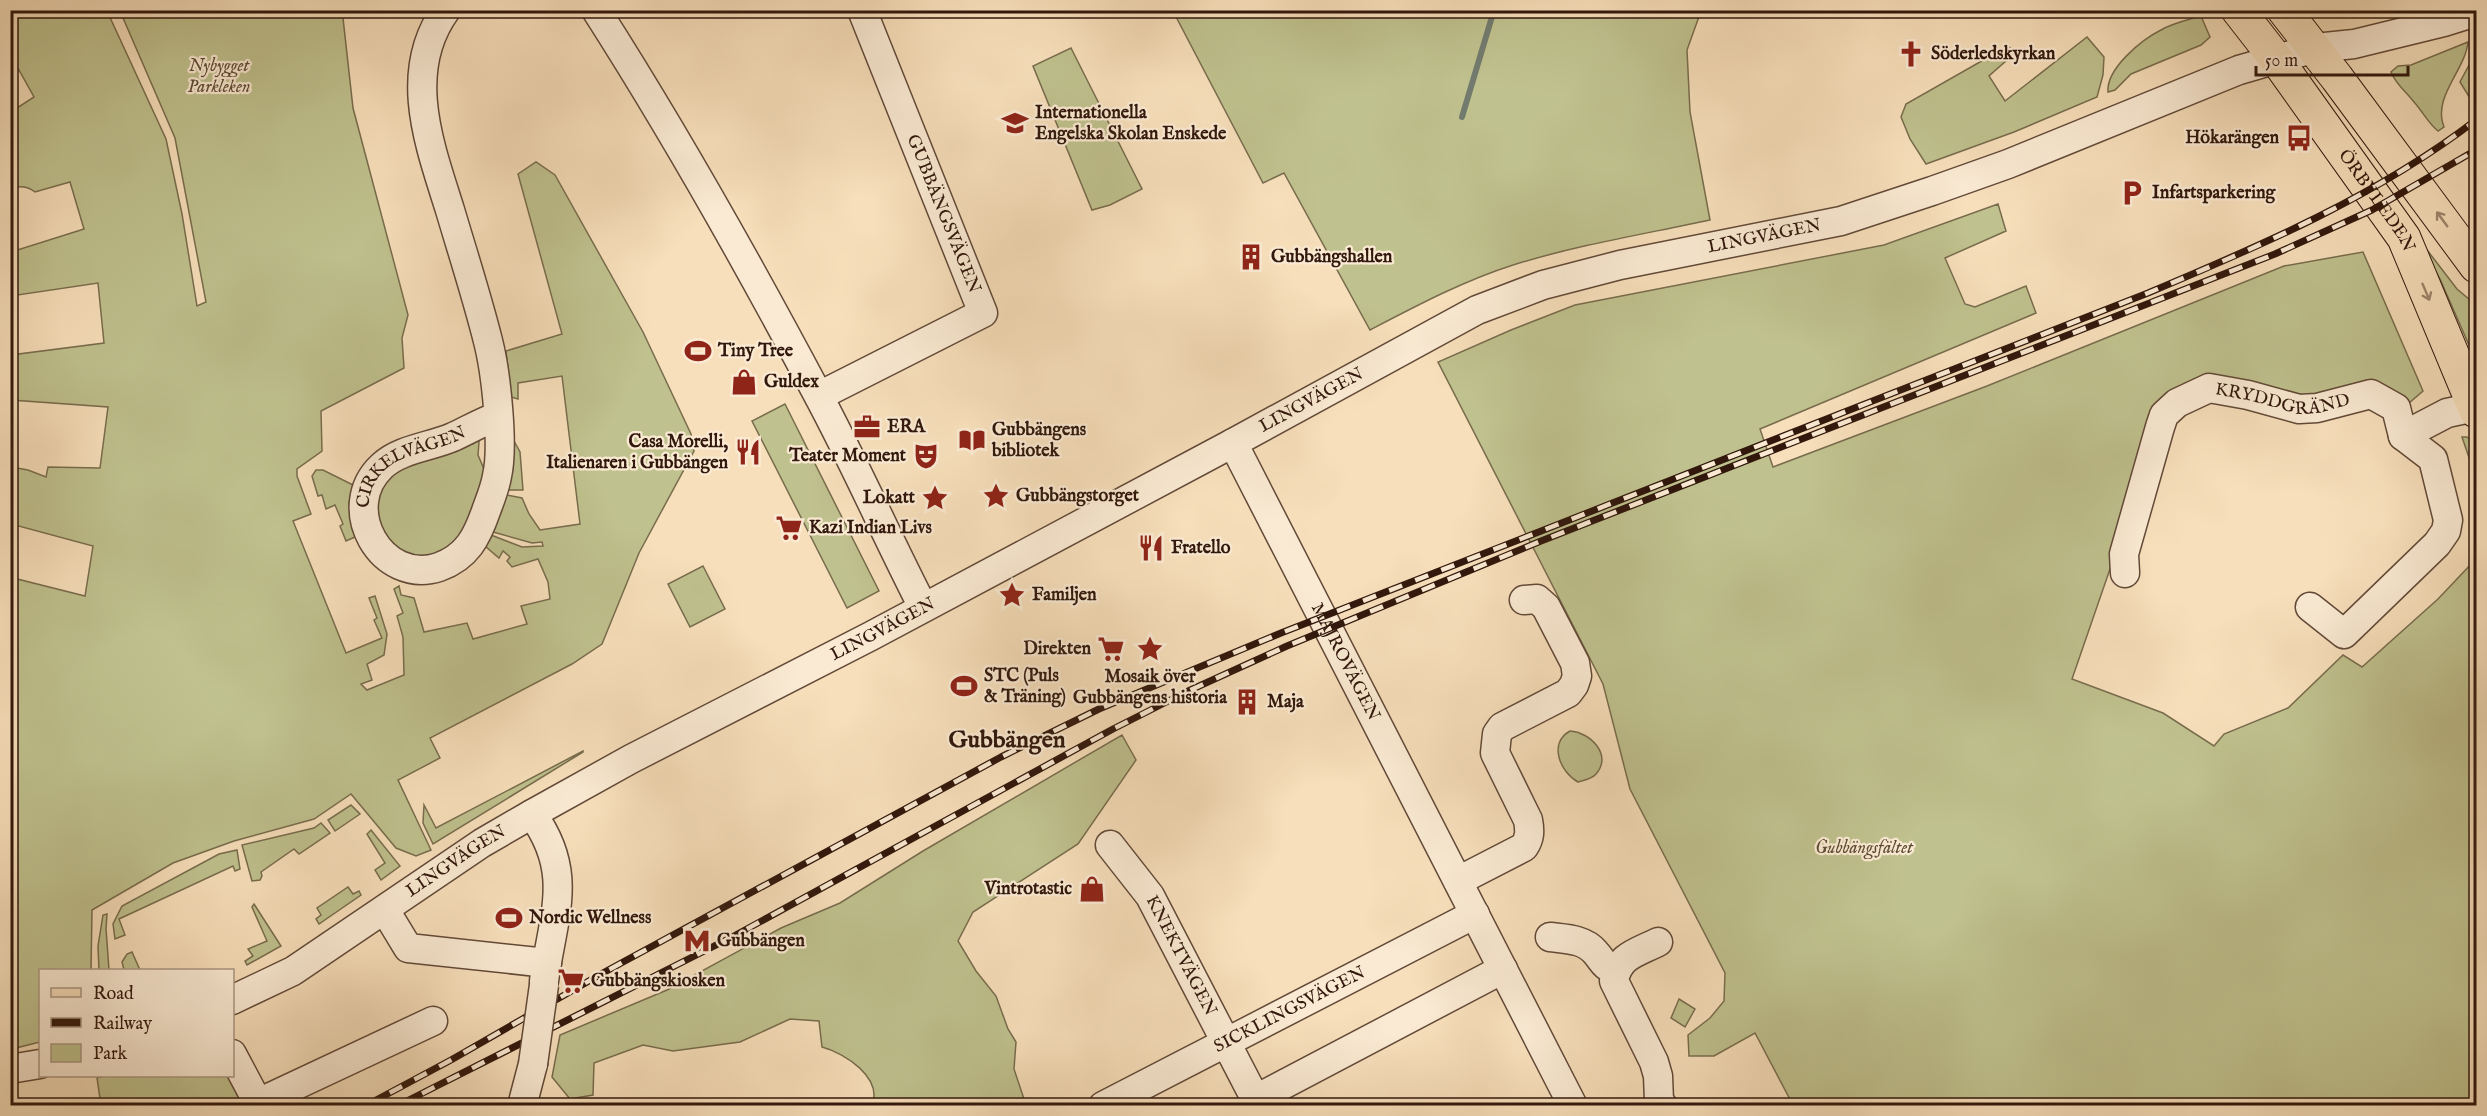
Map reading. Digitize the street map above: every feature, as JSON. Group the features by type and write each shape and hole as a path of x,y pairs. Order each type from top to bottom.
{"main road":[{"name":"ÖRBYLEDEN","path":"2238,10 2294,55 2476,266"},
{"name":"ÖRBYLEDEN","path":"2284,10 2294,55 2404,238 2476,408"},
{"name":"ÖRBYLEDEN","path":"2294,55 2450,266 2476,292"}],"street":[{"name":"CIRKELVÄGEN","path":"446,10 430,45 422,73 424,125 489,343 498,416 497,476 480,529 472,544 462,555 424,570 411,569 382,553 364,523 363,508 365,492 383,465 401,455 453,437 498,416"},
{"path":"596,10 633,68 709,199 819,396 923,607"},
{"name":"GUBBÄNGSVÄGEN","path":"819,396 983,313 862,10"},
{"name":"LINGVÄGEN","path":"234,999 293,971 482,843 531,814 1233,443 1455,321 1510,296 1620,265 1840,221 2008,164 2240,70 2294,55 2354,44 2476,12"},
{"name":"KRYDDGRÄND","path":"2125,573 2124,554 2160,428 2164,415 2177,403 2209,388 2248,395 2299,409 2317,408 2371,394 2396,408 2403,436"},
{"path":"2310,607 2344,634 2437,544 2446,531 2448,520 2433,459 2403,436 2447,413 2476,408"},
{"name":"MAJROVÄGEN","path":"1233,443 1573,1106"},
{"path":"1458,881 1524,847 1528,841 1530,830 1528,819 1495,753 1497,734 1502,727 1568,693 1577,676 1575,663 1546,607 1537,599 1524,600"},
{"path":"522,1106 533,1064 559,883 553,851 545,832 531,814"},
{"name":"KNEKTVÄGEN","path":"1110,845 1150,896 1257,1102"},
{"path":"385,909 408,948 545,974"},
{"name":"SICKLINGSVÄGEN","path":"1103,1106 1475,914"},
{"path":"1550,937 1586,944 1597,954 1604,966 1616,972"},
{"path":"1657,1104 1658,1076 1654,1062 1614,981 1622,960 1658,942"},
{"path":"1257,1102 1503,969"},
{"path":"234,1058 258,1103 434,1021"},
{"path":"10,1069 39,1064"}],"green space":[{"name":"Nybygget Parkleken","path":"11,11 107,11 166,139 182,214 197,306 206,302 175,138 120,11 363,11 343,18 353,108 408,315 402,338 404,368 321,411 322,451 297,469 297,476 311,514 293,521 346,653 382,638 374,620 377,618 369,598 375,596 387,634 384,655 367,664 372,680 361,684 367,690 404,675 403,637 397,616 403,613 394,589 399,586 401,595 414,598 424,632 467,623 473,639 527,624 521,606 550,599 548,582 538,559 512,567 507,561 510,557 503,551 499,558 485,546 491,535 522,547 543,546 542,542 532,543 493,532 507,495 522,498 540,530 580,524 562,376 518,383 518,399 511,397 506,351 562,334 518,174 536,162 555,175 643,332 691,434 694,451 639,553 602,644 572,664 430,738 440,758 398,780 431,850 416,856 396,848 351,794 314,819 234,841 173,863 92,910 91,969 39,969 39,1042 16,1048 10,1028 11,592 17,579 85,596 93,546 11,524 11,467 46,477 48,467 100,468 108,407 11,400 11,355 104,343 98,283 11,296 11,252 84,229 70,182 35,192 23,187 11,189 11,112 34,97 15,63 11,65"},
{"path":"1173,11 1701,11 1687,50 1690,112 1710,220 1586,246 1494,271 1422,303 1370,330 1284,173 1263,183"},
{"path":"2201,16 2210,37 2201,45 2131,74 2115,90 2108,92 2113,74 2135,48 2166,28"},
{"path":"2087,37 2104,57 2103,75 2097,97 2014,132 1926,164 1910,139 1901,117 1906,104 2008,46 2015,53 1989,76 2005,101"},
{"path":"2468,42 2466,53 2442,105 2441,116 2444,127 2438,131 2391,72 2398,66 2411,65"},
{"path":"1071,48 1142,189 1110,205 1092,210 1033,66"},
{"path":"2476,52 2476,108 2460,82"},
{"name":"Gubbängsfältet","path":"1998,204 2006,231 1945,258 1965,304 1975,307 2026,286 2036,313 1760,429 1773,467 1987,386 2284,266 2363,252 2423,391 2409,403 2391,391 2278,400 2167,404 2072,679 2163,713 2214,746 2224,734 2288,708 2343,655 2362,667 2438,599 2476,559 2476,1105 1793,1105 1755,1033 1714,1056 1689,1056 1688,1035 1710,1018 1724,1001 1725,973 1630,789 1603,684 1438,362 1575,305 1884,245"},
{"path":"2424,246 2457,289 2476,305 2476,361 2440,279 2422,248"},
{"path":"785,404 879,591 847,608 752,421"},
{"path":"480,429 478,455 487,476 478,506 450,552 408,558 383,539 374,495 402,464"},
{"path":"2462,437 2467,437 2476,450 2476,478"},
{"path":"514,441 520,452 523,490 508,490 513,468"},
{"path":"316,470 323,470 353,485 349,503 355,537 346,541 340,526 343,524 335,505 326,509 322,495 318,496 312,476"},
{"path":"703,566 725,609 690,627 668,584"},
{"path":"1570,731 1585,735 1601,752 1601,767 1594,776 1578,782 1566,772 1559,757 1559,743"},
{"path":"1122,735 1136,760 1078,844 973,912 958,941 976,971 996,996 1008,1029 1016,1042 1014,1069 1026,1105 872,1105 874,1095 867,1076 851,1061 822,1047 819,1021 790,1019 740,1042 673,1051 643,1045 594,1063 593,1095 570,1099 552,1077 560,1035 667,990 781,928 840,903 923,851"},
{"path":"583,751 433,844 423,823 424,805 436,828"},
{"path":"351,805 360,814 335,831 328,820"},
{"path":"321,823 330,833 299,854 294,849 261,872 260,880 252,881 242,845 314,828"},
{"path":"371,830 400,866 381,880 375,870 385,863 367,834"},
{"path":"237,850 240,869 235,871 233,866 119,919 125,935 115,939 113,924 122,906 219,854"},
{"path":"348,887 353,894 359,891 361,895 319,924 316,919 321,915 317,908"},
{"path":"254,904 281,946 247,965 245,961 253,956 248,949 267,941 252,907"},
{"path":"107,914 109,969 99,969 98,946 103,915"},
{"path":"132,952 140,969 124,969 122,962 127,954"},
{"path":"1679,999 1695,1009 1685,1027 1671,1018"},
{"path":"233,1077 248,1105 101,1105 97,1078"}],"waterway":[{"path":"1462,117 1494,10"}],"railway":[{"path":"365,1106 451,1060 601,974 1001,757 1099,709 1281,633 2191,275 2276,237 2359,195 2399,172 2476,120"},
{"path":"397,1106 734,936 1113,729 1186,692 1287,646 1541,541 2275,254 2372,210 2476,150"}],"place":[{"name":"Söderledskyrkan","path":"1911,54"},
{"name":"Internationella Engelska Skolan Enskede","path":"1015,123"},
{"name":"Hökarängen","path":"2299,138"},
{"name":"Infartsparkering","path":"2132,193"},
{"name":"Gubbängshallen","path":"1251,257"},
{"name":"Tiny Tree","path":"698,351"},
{"name":"Guldex","path":"744,382"},
{"name":"ERA","path":"867,427"},
{"name":"Gubbängens bibliotek","path":"972,440"},
{"name":"Casa Morelli, Italienaren i Gubbängen","path":"748,452"},
{"name":"Teater Moment","path":"926,456"},
{"name":"Gubbängstorget","path":"996,496"},
{"name":"Lokatt","path":"935,498"},
{"name":"Kazi Indian Livs","path":"789,528"},
{"name":"Fratello","path":"1151,548"},
{"name":"Familjen","path":"1012,595"},
{"name":"Direkten","path":"1111,649"},
{"name":"Mosaik över Gubbängens historia","path":"1150,649"},
{"name":"STC (Puls & Träning)","path":"964,686"},
{"name":"Maja","path":"1247,702"},
{"name":"Vintrotastic","path":"1092,889"},
{"name":"Nordic Wellness","path":"509,918"},
{"name":"Gubbängen","path":"697,941"},
{"name":"Gubbängskiosken","path":"571,981"}],"district":[{"name":"Gubbängen","path":"1007,740"}]}
